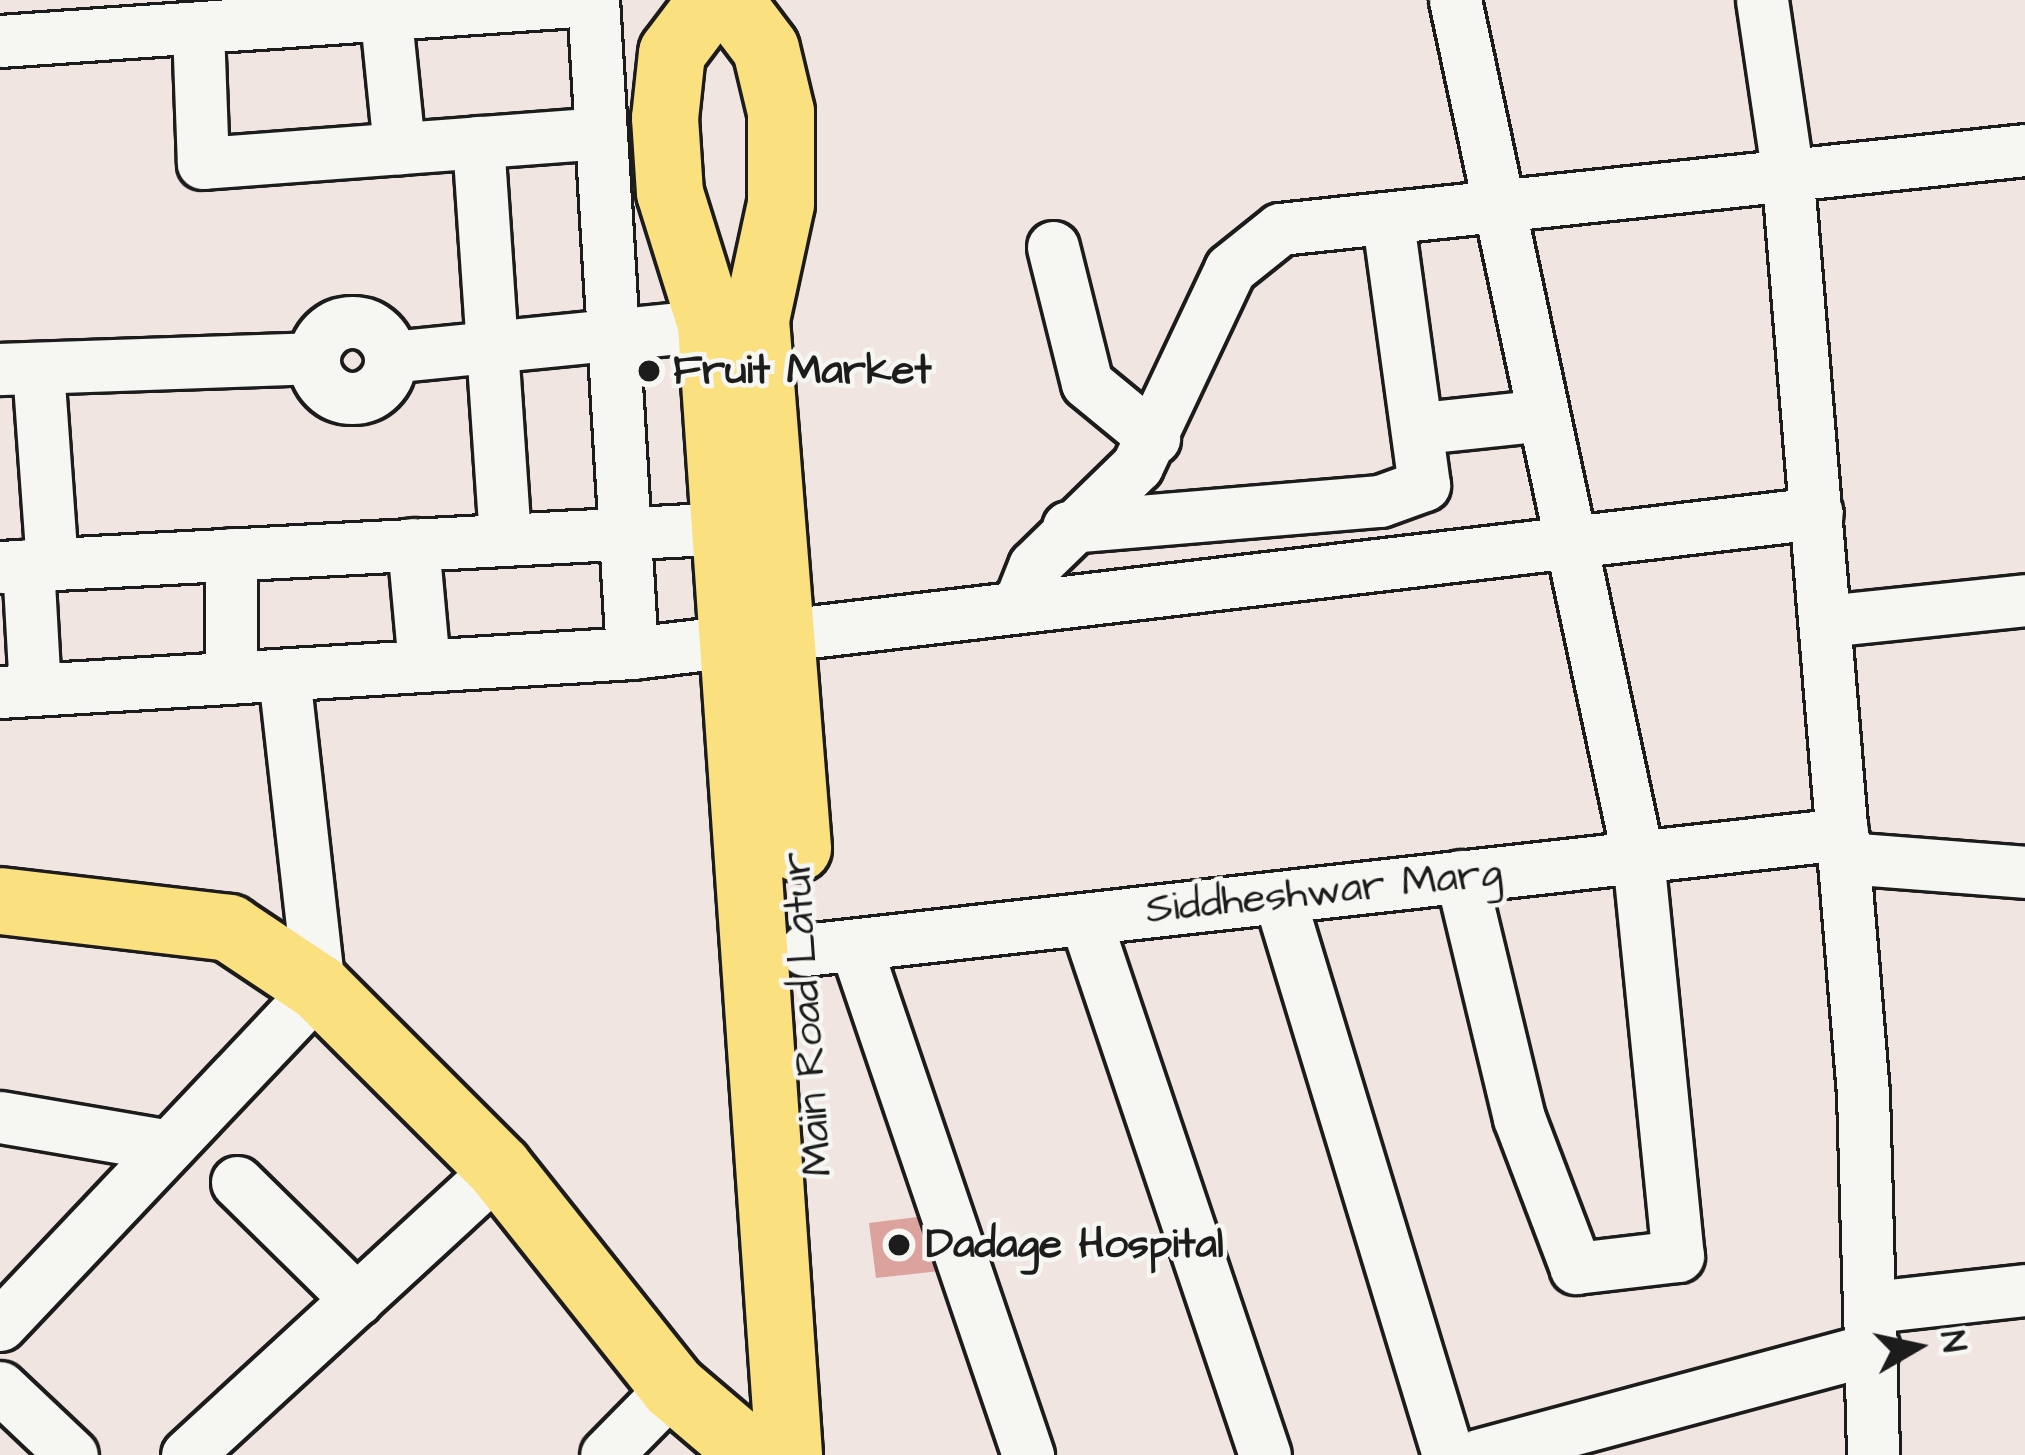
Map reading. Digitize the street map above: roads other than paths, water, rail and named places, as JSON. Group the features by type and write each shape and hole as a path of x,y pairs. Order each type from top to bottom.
{"main road":[{"path":"712,0 672,53 665,118 670,193 734,323 765,616 789,1455"},
{"path":"729,0 766,49 781,112 781,204 734,323 726,528 765,616"},
{"name":"Main Road Latur","path":"765,616 830,948 834,1455"},
{"path":"0,901 229,928 319,988 499,1168 717,1432"}],"street":[{"path":"0,41 386,19 591,0 632,653"},
{"path":"1455,0 1562,543 1638,856 1678,1256 1600,1274 1576,1268 1519,1118 1461,876"},
{"path":"1762,0 1787,170 1844,846 1873,1328 1873,1455"},
{"path":"386,19 399,148"},
{"path":"198,29 203,163 600,134"},
{"path":"478,142 505,539"},
{"path":"1018,606 1068,527 1154,438 1201,321 1252,242 1280,229 1494,210 1787,170 2025,150"},
{"path":"1068,527 1394,498 1424,484 1422,428 1388,221"},
{"path":"1053,247 1087,383 1154,438"},
{"path":"734,323 613,341 390,357 374,328 348,322 324,334 314,358 19,369 26,565 18,691 632,653 765,616 1018,606 1816,512"},
{"path":"1422,428 1537,416"},
{"path":"26,565 726,528"},
{"path":"413,544 424,666"},
{"path":"231,554 231,678"},
{"path":"1826,621 2025,600"},
{"path":"0,1325 319,988 284,675"},
{"name":"Siddheshwar Marg","path":"830,948 1638,856 1844,846 2025,872"},
{"path":"1279,897 1448,1455"},
{"path":"1085,919 1264,1455"},
{"path":"830,948 1028,1455"},
{"path":"0,1117 169,1146"},
{"path":"188,1455 499,1168"},
{"path":"237,1182 357,1300"},
{"path":"1478,1455 1873,1328 2025,1290"},
{"path":"0,1387 72,1455"},
{"path":"606,1455 717,1432"}],"place":[{"name":"Fruit Market","path":"649,371"},
{"name":"Dadage Hospital","path":"899,1245"}]}
